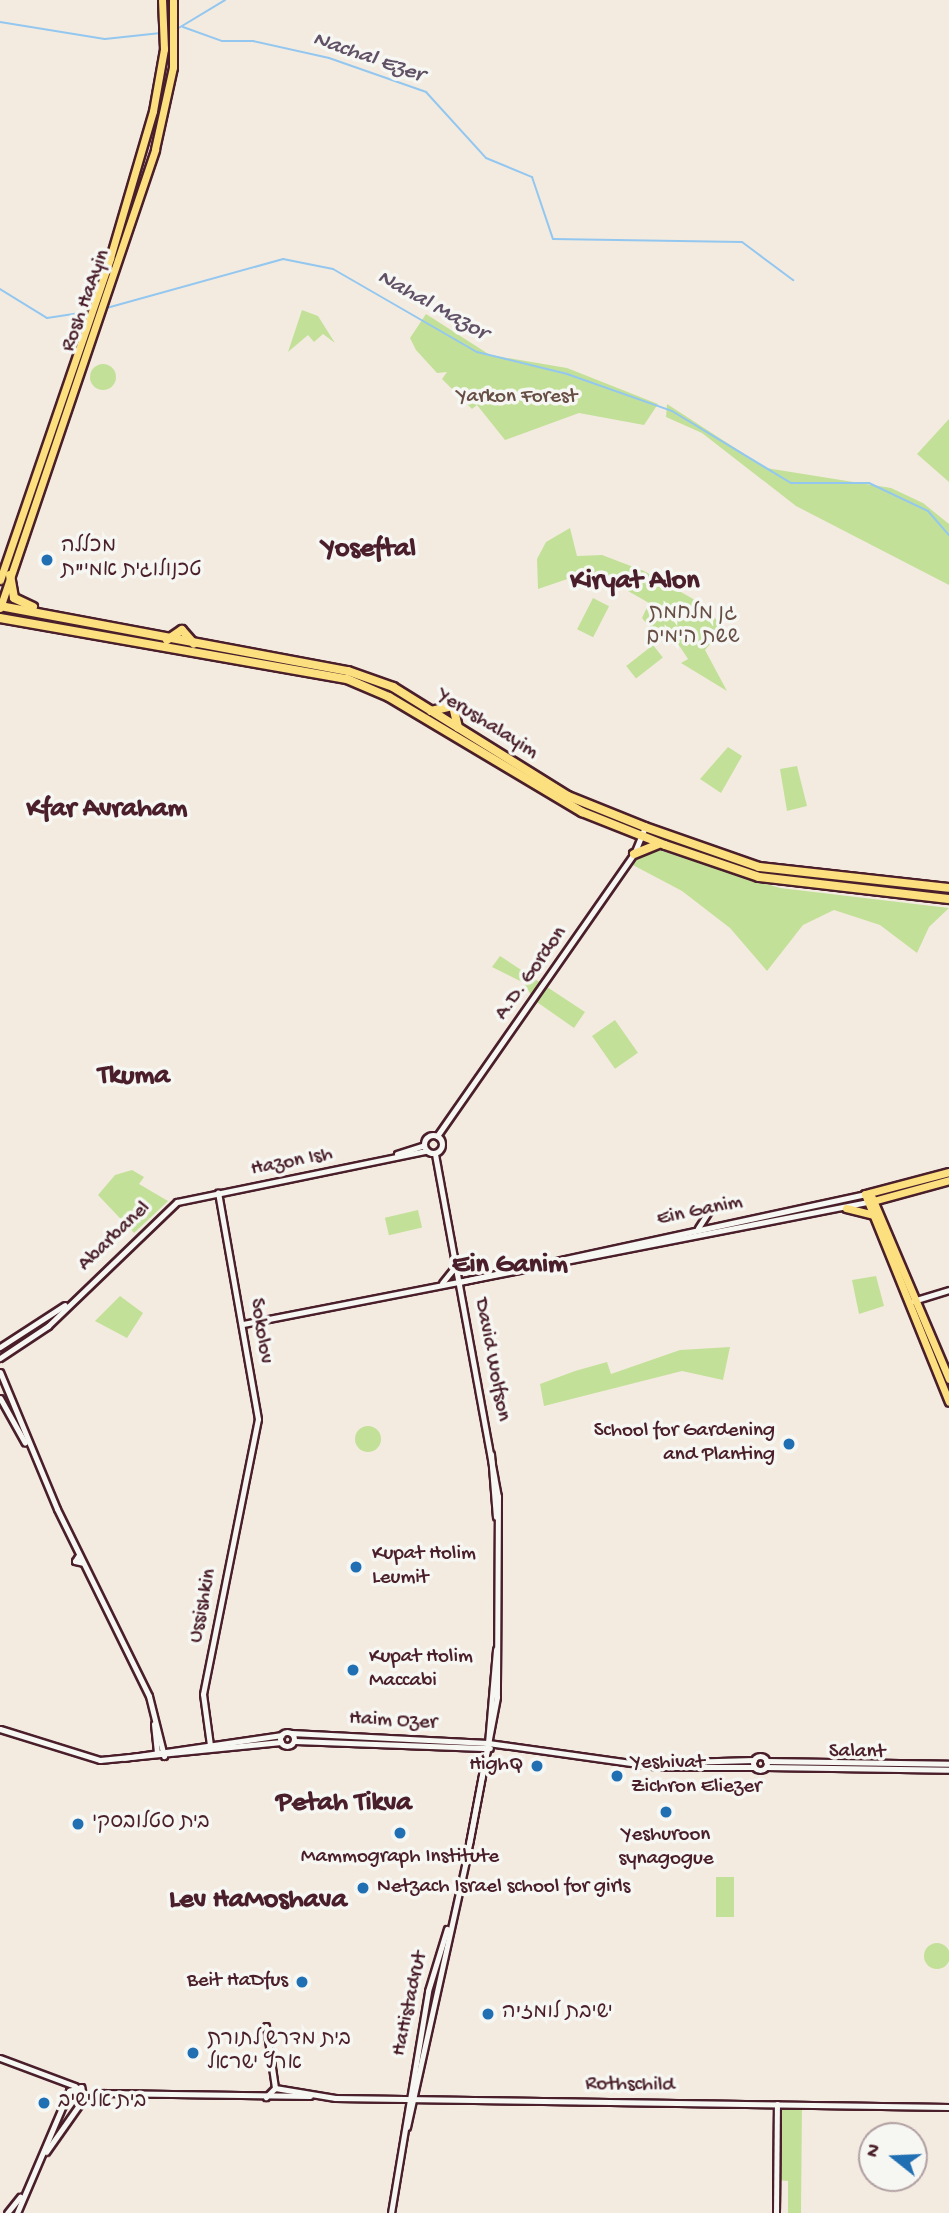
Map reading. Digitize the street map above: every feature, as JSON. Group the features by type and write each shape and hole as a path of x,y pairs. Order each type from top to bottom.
{"highway":[{"path":"10,575 14,598 43,611"},
{"name":"Yerushalayim","path":"0,607 43,611 164,641 348,671 393,687 568,796 645,827 760,867 949,888"},
{"name":"Yerushalayim","path":"0,618 347,680 627,831 664,845 759,877 949,899"},
{"path":"0,626 17,620"},
{"path":"164,641 182,629 193,643 253,656"},
{"path":"431,711 453,706 460,729"},
{"path":"627,831 635,851 643,845 664,845"}],"main road":[{"name":"Rosh HaAyin","path":"0,580 96,298 153,111 163,40 162,0"},
{"name":"Rosh HaAyin","path":"0,607 99,322 166,111 175,23 173,0"},
{"name":"Ein Ganim","path":"869,1198 949,1172"},
{"name":"Ein Ganim","path":"869,1198 949,1180"},
{"path":"869,1198 916,1300 949,1402"},
{"path":"869,1198 949,1379"},
{"path":"846,1208 875,1216"}],"street":[{"name":"A.D. Gordon","path":"438,1136 635,851 645,827"},
{"name":"Hazon Ish","path":"218,1192 372,1162 425,1148 438,1136"},
{"path":"435,1154 443,1144 438,1136"},
{"path":"425,1148 435,1154 459,1282"},
{"name":"Abarbanel","path":"0,1358 76,1298 171,1205 218,1192"},
{"name":"Sokolov","path":"218,1192 258,1419 246,1474"},
{"name":"Ein Ganim","path":"243,1324 846,1208 869,1198"},
{"name":"Ein Ganim","path":"459,1282 696,1230 869,1198"},
{"path":"696,1230 711,1208"},
{"path":"440,1284 456,1263"},
{"name":"David Wolfson","path":"459,1282 491,1444 498,1526 497,1640 489,1746"},
{"path":"916,1300 949,1290"},
{"name":"Abarbanel","path":"0,1347 76,1298"},
{"path":"0,1372 33,1455 153,1714 161,1752"},
{"path":"0,1398 33,1455"},
{"name":"Ussishkin","path":"210,1745 203,1698 246,1474"},
{"path":"0,1729 110,1760 281,1739"},
{"path":"291,1733 295,1741"},
{"name":"Haim Ozer","path":"281,1739 291,1733 489,1746 645,1763 754,1763"},
{"path":"161,1752 281,1739"},
{"name":"Haim Ozer","path":"281,1739 470,1748 489,1746"},
{"name":"HaHistadrut","path":"466,1860 489,1746"},
{"name":"HaHistadrut","path":"407,2127 416,2099 489,1746"},
{"path":"470,1748 484,1767"},
{"path":"754,1763 766,1764"},
{"path":"754,1763 766,1764"},
{"name":"Salant","path":"766,1764 949,1764"},
{"name":"Salant","path":"766,1764 949,1770"},
{"name":"HaHistadrut","path":"407,2127 407,2099 428,1992 452,1919"},
{"path":"266,2026 275,2088 266,2097"},
{"path":"0,2058 61,2083 76,2086"},
{"path":"61,2083 69,2095 81,2100"},
{"path":"46,2152 69,2095 76,2086"},
{"path":"76,2086 81,2100"},
{"name":"Rothschild","path":"275,2088 310,2096"},
{"name":"Rothschild","path":"81,2100 103,2093 949,2107"},
{"path":"7,2213 22,2195 46,2152 81,2100"},
{"path":"776,2213 777,2104"},
{"path":"391,2213 407,2127"},
{"path":"17,2213 22,2195"}],"green space":[{"path":"302,310 318,316 335,343 323,334 314,342 308,335 288,352"},
{"name":"Yarkon Forest","path":"426,314 490,355 567,368 658,404 644,425 579,413 505,440 477,405 472,409 442,379 447,372 437,373 416,350 410,338"},
{"path":"103,364 113,367 116,377 113,387 103,390 93,387 90,377 93,367"},
{"path":"667,404 766,468 891,488 923,503 949,524 949,585 796,506 702,433 666,417"},
{"path":"949,419 949,482 917,454"},
{"name":"גן מלחמת ששת הימים","path":"570,528 577,556 602,555 644,571 702,604 724,628 705,650 727,691 681,663 688,659 667,627 655,634 642,618 649,603 614,583 588,572 538,589 537,559 546,542"},
{"path":"593,598 609,606 593,637 577,629"},
{"path":"653,645 663,658 636,679 626,666"},
{"path":"728,747 742,756 721,793 700,779"},
{"path":"797,766 807,806 787,811 780,769"},
{"path":"652,848 780,888 949,908 929,927 917,953 880,925 834,910 803,925 767,971 730,928 682,891 631,864"},
{"path":"500,956 585,1012 574,1028 534,1000 524,983 492,967"},
{"path":"615,1020 638,1053 615,1069 592,1036"},
{"path":"132,1170 144,1177 139,1184 168,1201 134,1233 98,1195 115,1175"},
{"path":"418,1210 422,1228 389,1235 385,1218"},
{"path":"876,1276 884,1306 859,1314 852,1280"},
{"path":"120,1296 143,1313 127,1338 95,1321"},
{"path":"730,1347 723,1380 682,1371 544,1406 540,1384 575,1371 607,1362 611,1374 680,1350"},
{"path":"368,1426 377,1430 381,1439 377,1448 368,1452 359,1448 355,1439 359,1430"},
{"path":"716,1877 734,1877 734,1917 716,1917"},
{"path":"937,1943 946,1947 950,1956 946,1965 937,1969 928,1965 924,1956 928,1947"},
{"path":"777,2104 802,2104 801,2213 788,2213 788,2181 776,2180"}],"waterway":[{"path":"177,29 225,0"},
{"path":"0,22 105,39 161,33"},
{"name":"Nachal Ezer","path":"183,27 222,41 253,41 329,58 426,92 486,158 532,177 553,239 742,242 793,280"},
{"name":"Nahal Mazor","path":"103,309 283,259 333,269 477,352 567,374 672,411 791,483 869,483 928,511 949,535"},
{"name":"Nahal Mazor","path":"0,289 47,318 87,312"}],"place":[{"name":"מכללה טכנולוגית אמי\"ת","path":"47,560"},
{"name":"School for Gardening and Planting","path":"789,1444"},
{"name":"Kupat Holim Leumit","path":"356,1567"},
{"name":"Kupat Holim Maccabi","path":"353,1670"},
{"name":"HighQ","path":"537,1766"},
{"name":"Yeshivat Zichron Eliezer","path":"617,1776"},
{"name":"Yeshuroon synagogue","path":"666,1812"},
{"name":"בית סטלובסקי","path":"78,1824"},
{"name":"Mammograph Institute","path":"400,1833"},
{"name":"Netzach Israel school for girls","path":"363,1888"},
{"name":"Beit HaDfus","path":"302,1982"},
{"name":"ישיבת לומז'ה","path":"488,2014"},
{"name":"בית מדרש לתורת ארץ ישראל","path":"193,2053"},
{"name":"בית אלישיב","path":"44,2103"}],"district":[{"name":"Yoseftal","path":"369,550"},
{"name":"Kiryat Alon","path":"635,582"},
{"name":"Kfar Avraham","path":"107,810"},
{"name":"Tkuma","path":"134,1077"},
{"name":"Ein Ganim","path":"510,1266"},
{"name":"Petah Tikva","path":"344,1804"},
{"name":"Lev HaMoshava","path":"258,1901"}]}
